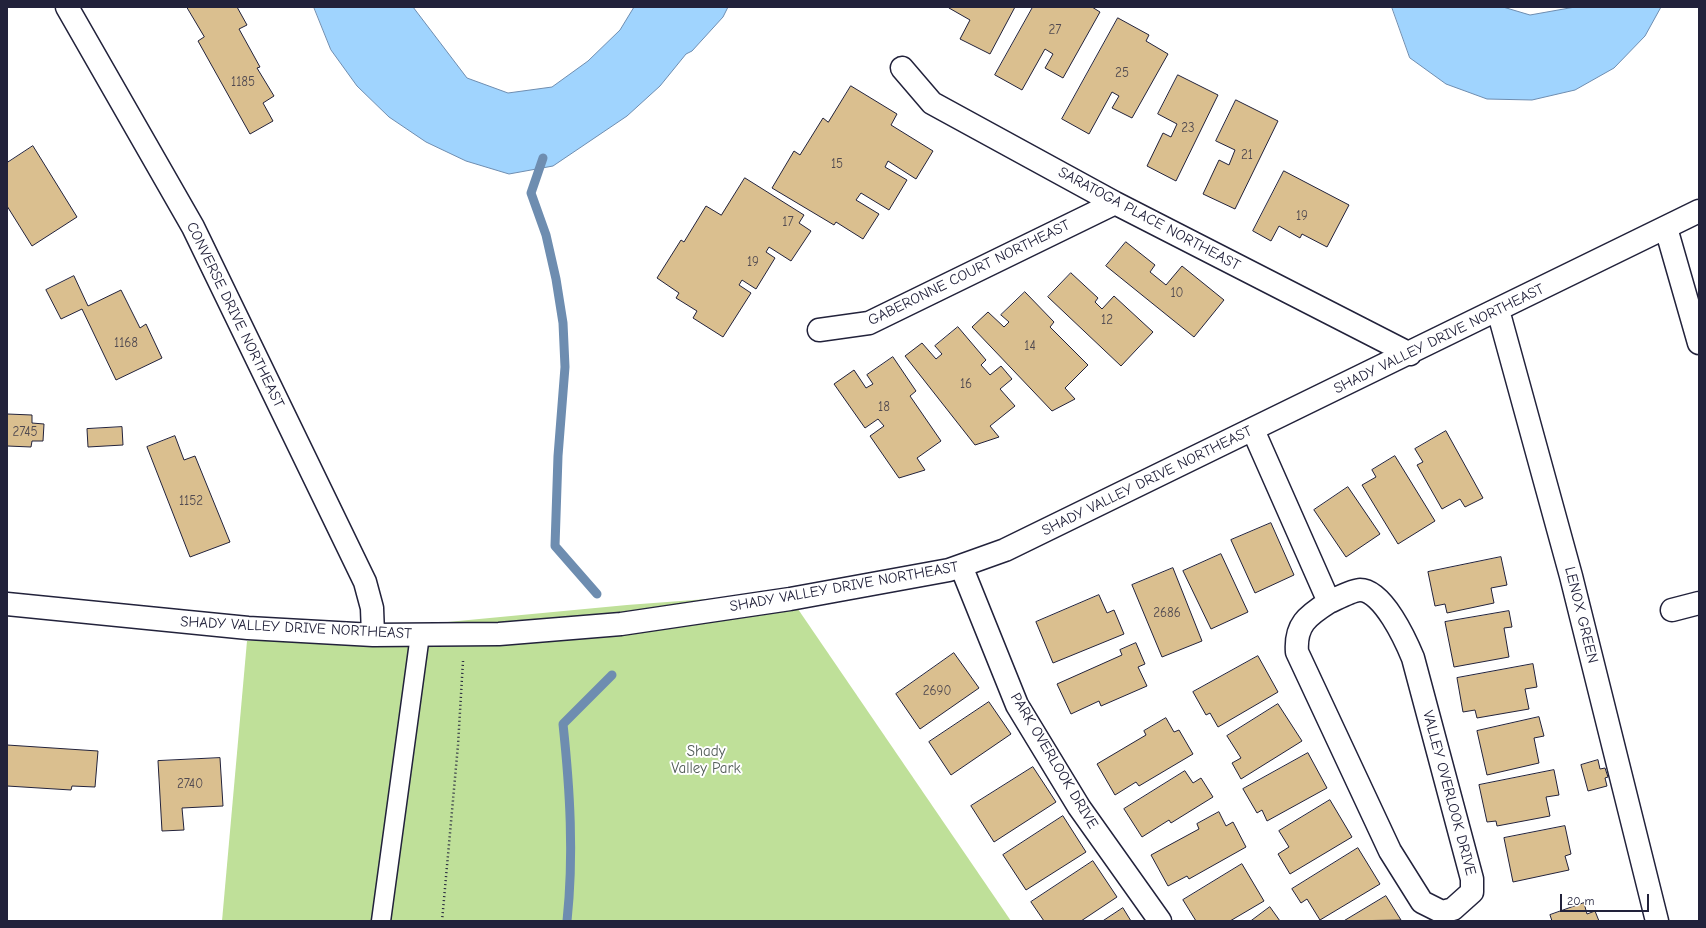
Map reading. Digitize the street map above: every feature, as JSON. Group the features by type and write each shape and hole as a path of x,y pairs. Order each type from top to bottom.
{"street":[{"name":"CONVERSE DRIVE NORTHEAST","path":"67,7 193,227 365,582 372,608 373,635"},
{"name":"SARATOGA PLACE NORTHEAST","path":"902,68 932,103 1115,203 1410,354"},
{"name":"GABERONNE COURT NORTHEAST","path":"819,330 869,323 1115,203"},
{"name":"SHADY VALLEY DRIVE NORTHEAST","path":"7,604 248,628 373,635 499,634 621,624 798,598 949,570 1005,550 1410,354 1699,211"},
{"path":"1666,228 1699,343"},
{"name":"LENOX GREEN","path":"1498,310 1571,576 1657,921"},
{"path":"1253,430 1329,602"},
{"name":"PARK OVERLOOK DRIVE","path":"961,566 1017,705 1079,807 1160,921"},
{"name":"VALLEY OVERLOOK DRIVE","path":"1360,590 1369,592 1385,606 1400,628 1413,658 1472,879 1472,892 1453,908 1442,912 1422,902 1390,851 1297,652 1296,638 1300,627 1312,614 1329,602 1360,590"},
{"path":"1672,610 1699,603"}],"lane":[{"path":"381,921 420,635"}],"path":[{"path":"442,921 458,745 463,678 464,634"}],"green space":[{"name":"Shady Valley Park","path":"787,593 1011,921 222,921 247,641 627,605"}],"water":[{"path":"314,7 413,7 467,78 508,93 552,87 588,61 620,30 634,7 728,7 723,17 692,51 686,54 660,86 627,116 553,166 509,174 466,161 426,142 389,117 357,86 331,50"},
{"path":"1392,7 1503,7 1530,15 1575,7 1661,7 1645,36 1614,68 1575,90 1532,100 1487,99 1446,84 1410,58"}],"building":[{"path":"187,7 237,7 247,25 239,29 260,67 257,68 274,96 263,103 273,121 250,134 198,41 204,37"},
{"path":"949,7 1015,7 990,54 960,39 970,20"},
{"path":"1033,7 1092,7 1100,12 1063,78 1045,68 1053,54 1045,49 1022,90 995,75"},
{"path":"1118,18 1149,35 1146,41 1168,54 1132,118 1112,108 1119,96 1112,92 1089,134 1062,119"},
{"path":"1178,75 1218,95 1176,181 1147,166 1163,133 1171,137 1177,124 1158,114"},
{"path":"851,86 897,114 891,125 933,151 916,179 888,161 885,167 907,180 889,210 861,193 856,200 879,214 863,239 836,222 834,225 772,188 794,151 800,155 823,118 828,122"},
{"path":"1236,100 1278,121 1235,209 1203,194 1219,160 1229,165 1235,150 1216,141"},
{"path":"33,146 77,217 32,246 7,206 7,163"},
{"path":"1284,171 1349,205 1327,247 1302,234 1300,238 1279,226 1271,241 1253,231"},
{"path":"745,178 804,215 799,223 811,231 791,261 769,247 766,252 775,258 756,289 742,280 739,285 751,293 723,337 693,318 697,311 676,298 679,293 657,278 681,240 684,242 706,206 721,215"},
{"path":"1126,242 1155,265 1150,272 1166,285 1182,266 1224,300 1194,337 1106,266"},
{"path":"1071,273 1098,298 1095,302 1102,309 1114,296 1153,332 1121,366 1048,297"},
{"path":"74,276 88,306 121,290 140,328 146,324 162,358 116,380 82,309 61,319 46,290"},
{"path":"1025,292 1054,322 1050,327 1088,365 1065,388 1075,399 1052,411 972,327 988,312 1004,327 1009,322 1001,315"},
{"path":"958,327 986,360 981,365 990,375 1001,366 1012,379 1000,389 1015,406 990,426 999,437 975,445 905,356 922,343 936,359 942,354 935,346"},
{"path":"893,357 916,391 910,396 941,441 917,458 925,470 899,478 870,436 884,426 878,419 865,428 834,384 854,370 866,388 873,384 867,375"},
{"path":"7,414 32,415 32,423 44,424 43,441 32,441 31,447 7,446"},
{"path":"122,427 123,445 88,447 87,429"},
{"path":"1446,431 1483,498 1465,507 1460,499 1442,509 1417,465 1423,462 1415,449"},
{"path":"175,436 184,460 195,456 230,542 190,557 147,447"},
{"path":"1395,456 1435,521 1398,544 1362,485 1376,477 1372,470"},
{"path":"1348,487 1380,534 1346,557 1314,510"},
{"path":"1271,523 1294,575 1255,593 1231,540"},
{"path":"1221,554 1248,612 1211,629 1183,571"},
{"path":"1501,557 1507,585 1491,588 1494,603 1447,613 1445,604 1435,606 1428,572"},
{"path":"1173,568 1202,641 1162,657 1132,585"},
{"path":"1099,595 1107,613 1114,610 1124,634 1053,663 1036,622"},
{"path":"1509,611 1512,627 1504,628 1509,657 1454,667 1445,622"},
{"path":"1136,643 1145,664 1138,667 1147,686 1101,706 1099,701 1071,714 1057,684 1122,655 1120,650"},
{"path":"954,653 979,688 920,729 896,694"},
{"path":"1258,656 1278,692 1218,727 1210,713 1206,715 1193,692"},
{"path":"1533,664 1537,687 1525,689 1529,709 1477,718 1475,710 1463,712 1457,678"},
{"path":"989,702 1011,734 951,775 929,742"},
{"path":"1278,704 1302,741 1241,779 1232,763 1241,758 1227,736"},
{"path":"1539,717 1544,736 1534,738 1539,763 1487,775 1477,731"},
{"path":"1166,718 1174,732 1179,730 1193,754 1139,786 1136,782 1115,795 1097,764 1146,735 1144,731"},
{"path":"7,745 98,751 95,787 72,786 71,790 7,786"},
{"path":"1308,753 1327,788 1267,821 1262,810 1257,813 1243,789"},
{"path":"220,758 223,806 182,808 184,830 162,831 158,761"},
{"path":"1598,760 1600,769 1605,768 1608,777 1605,778 1607,786 1588,791 1581,765"},
{"path":"1033,767 1056,802 994,842 971,806"},
{"path":"1554,770 1559,795 1546,797 1550,816 1497,826 1496,821 1487,822 1479,785"},
{"path":"1185,771 1193,783 1201,778 1213,797 1171,823 1169,820 1142,837 1124,809"},
{"path":"1330,800 1352,837 1290,874 1278,854 1289,847 1279,831"},
{"path":"1219,812 1226,826 1233,822 1246,847 1189,879 1187,876 1168,886 1151,855 1199,829 1197,824"},
{"path":"1063,816 1086,852 1026,890 1003,855"},
{"path":"1565,826 1571,854 1565,856 1569,870 1513,882 1504,838"},
{"path":"1358,848 1380,884 1320,920 1307,899 1301,903 1292,889"},
{"path":"1093,861 1117,897 1081,921 1044,921 1031,902"},
{"path":"1242,864 1264,901 1230,921 1196,921 1183,900"},
{"path":"1386,896 1401,920 1344,921"},
{"path":"1584,903 1587,914 1595,911 1599,921 1552,921 1550,915"},
{"path":"1270,907 1280,921 1251,921"},
{"path":"1123,908 1131,921 1103,921"}],"waterway":[{"path":"543,158 531,193 546,235 556,279 563,323 565,367 558,456 555,546 597,594"},
{"path":"567,921 571,847 568,773 563,724 612,675"}]}
